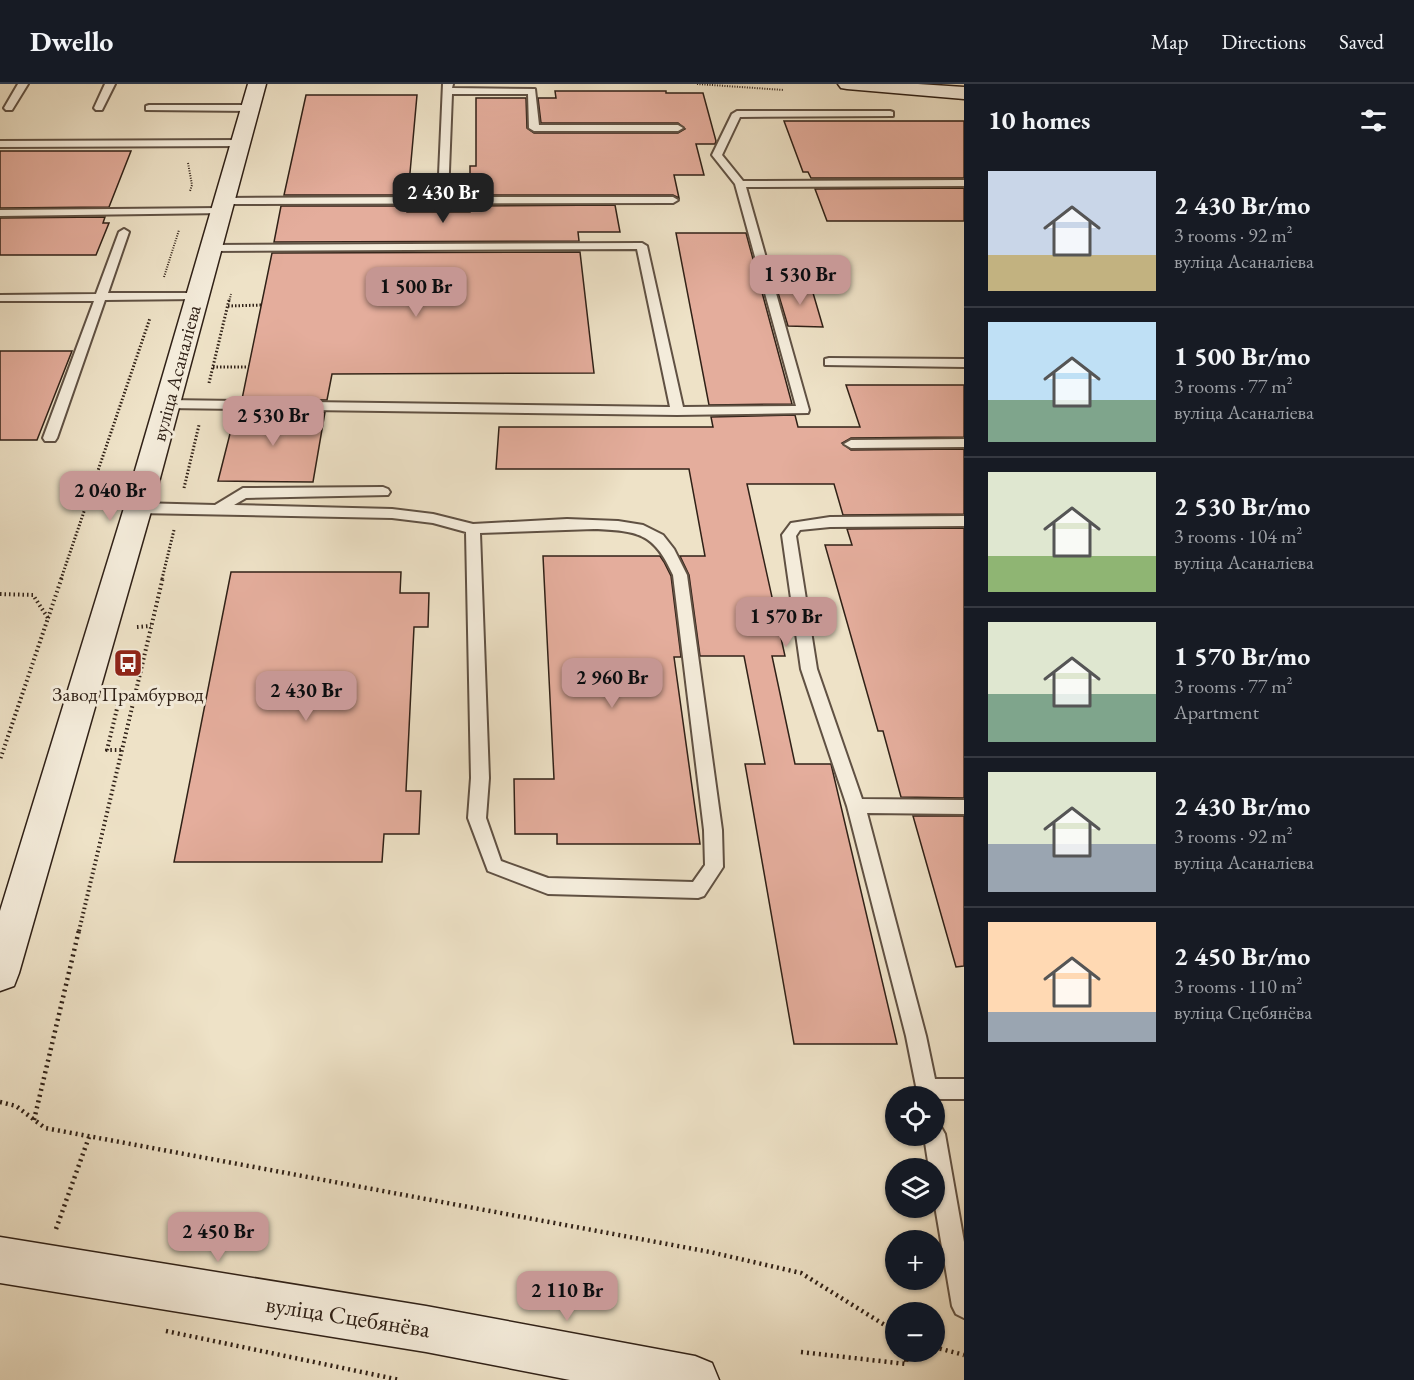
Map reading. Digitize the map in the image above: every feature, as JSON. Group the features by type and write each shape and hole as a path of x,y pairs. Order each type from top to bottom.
{"street":[{"path":"847,84 964,93"},
{"name":"вуліца Асаналіева","path":"0,971 138,508 254,96"},
{"name":"вуліца Сцебянёва","path":"0,1260 426,1329 674,1378"}],"lane":[{"path":"9,108 23,84"},
{"path":"99,108 110,84"},
{"path":"443,201 447,88 532,91 534,128 678,128"},
{"path":"149,108 254,96"},
{"path":"167,405 677,411 803,410 740,184 717,155 737,114 890,114"},
{"path":"0,144 241,143"},
{"path":"740,184 964,183"},
{"path":"0,213 185,211 223,206 443,201 673,200"},
{"path":"50,438 124,232"},
{"path":"211,248 642,246 677,411"},
{"path":"0,298 197,296"},
{"path":"829,362 964,363"},
{"path":"851,444 964,443"},
{"path":"218,509 243,493 383,492"},
{"path":"138,508 412,515 455,522 473,529 620,524 651,533 668,548 680,576 713,830 714,867 698,890 548,886 494,866 477,818 480,778 473,529"},
{"path":"927,1086 916,1036 856,806 809,669 789,536 796,526 831,522 964,521"},
{"path":"856,806 964,807"},
{"path":"945,1091 964,1089"},
{"path":"936,1146 964,1306"}],"path":[{"path":"0,760 185,211 192,184 184,143"},
{"path":"34,1120 243,248"},
{"path":"228,306 262,305"},
{"path":"213,367 249,367"},
{"path":"0,594 33,595 48,618"},
{"path":"137,626 151,626"},
{"path":"107,750 121,750"},
{"path":"0,1102 16,1106 45,1128 698,1249 801,1273 885,1325"},
{"path":"945,1350 964,1355"},
{"path":"801,1352 885,1362"},
{"path":"888,1362 906,1364 906,1362"}],"building":[{"path":"555,91 703,93 716,141 715,144 696,144 704,175 674,175 679,198 673,195 470,195 470,166 476,166 476,98 526,98 527,128 534,133 678,133 685,129 678,123 541,123 538,98 556,98"},
{"path":"306,95 417,95 408,195 284,195"},
{"path":"784,121 964,121 964,178 811,178 808,172 803,172"},
{"path":"0,151 131,151 109,207 0,208"},
{"path":"964,188 964,221 827,221 815,189"},
{"path":"615,205 620,232 578,232 579,241 274,242 281,206 407,206 407,212 470,212 470,206"},
{"path":"105,217 103,223 109,223 96,255 0,255 0,218"},
{"path":"676,233 746,233 792,404 709,405"},
{"path":"580,252 594,373 332,374 327,400 242,399 272,253"},
{"path":"776,286 811,286 823,327 788,326"},
{"path":"0,351 72,351 37,440 0,440"},
{"path":"846,385 964,385 964,437 851,438 842,443 851,450 964,449 964,514 843,515 834,484 747,484 785,656 772,656 795,764 831,764 897,1044 794,1044 745,764 765,764 744,656 700,656 689,575 680,556 705,556 689,469 496,469 499,427 713,427 711,417 795,415 798,427 860,427"},
{"path":"240,411 325,412 313,482 218,481 235,414 239,414"},
{"path":"964,528 964,798 901,797 883,731 878,731 825,545 852,545 847,529"},
{"path":"543,556 660,556 664,562 671,576 681,657 674,657 700,844 557,844 557,834 515,834 514,779 554,779"},
{"path":"231,572 401,572 400,593 429,593 428,627 414,627 406,791 421,791 419,834 384,834 382,862 174,862"},
{"path":"913,816 964,816 964,966 956,967"}],"place":[{"name":"Завод Прамбурвод","path":"128,663"}]}
